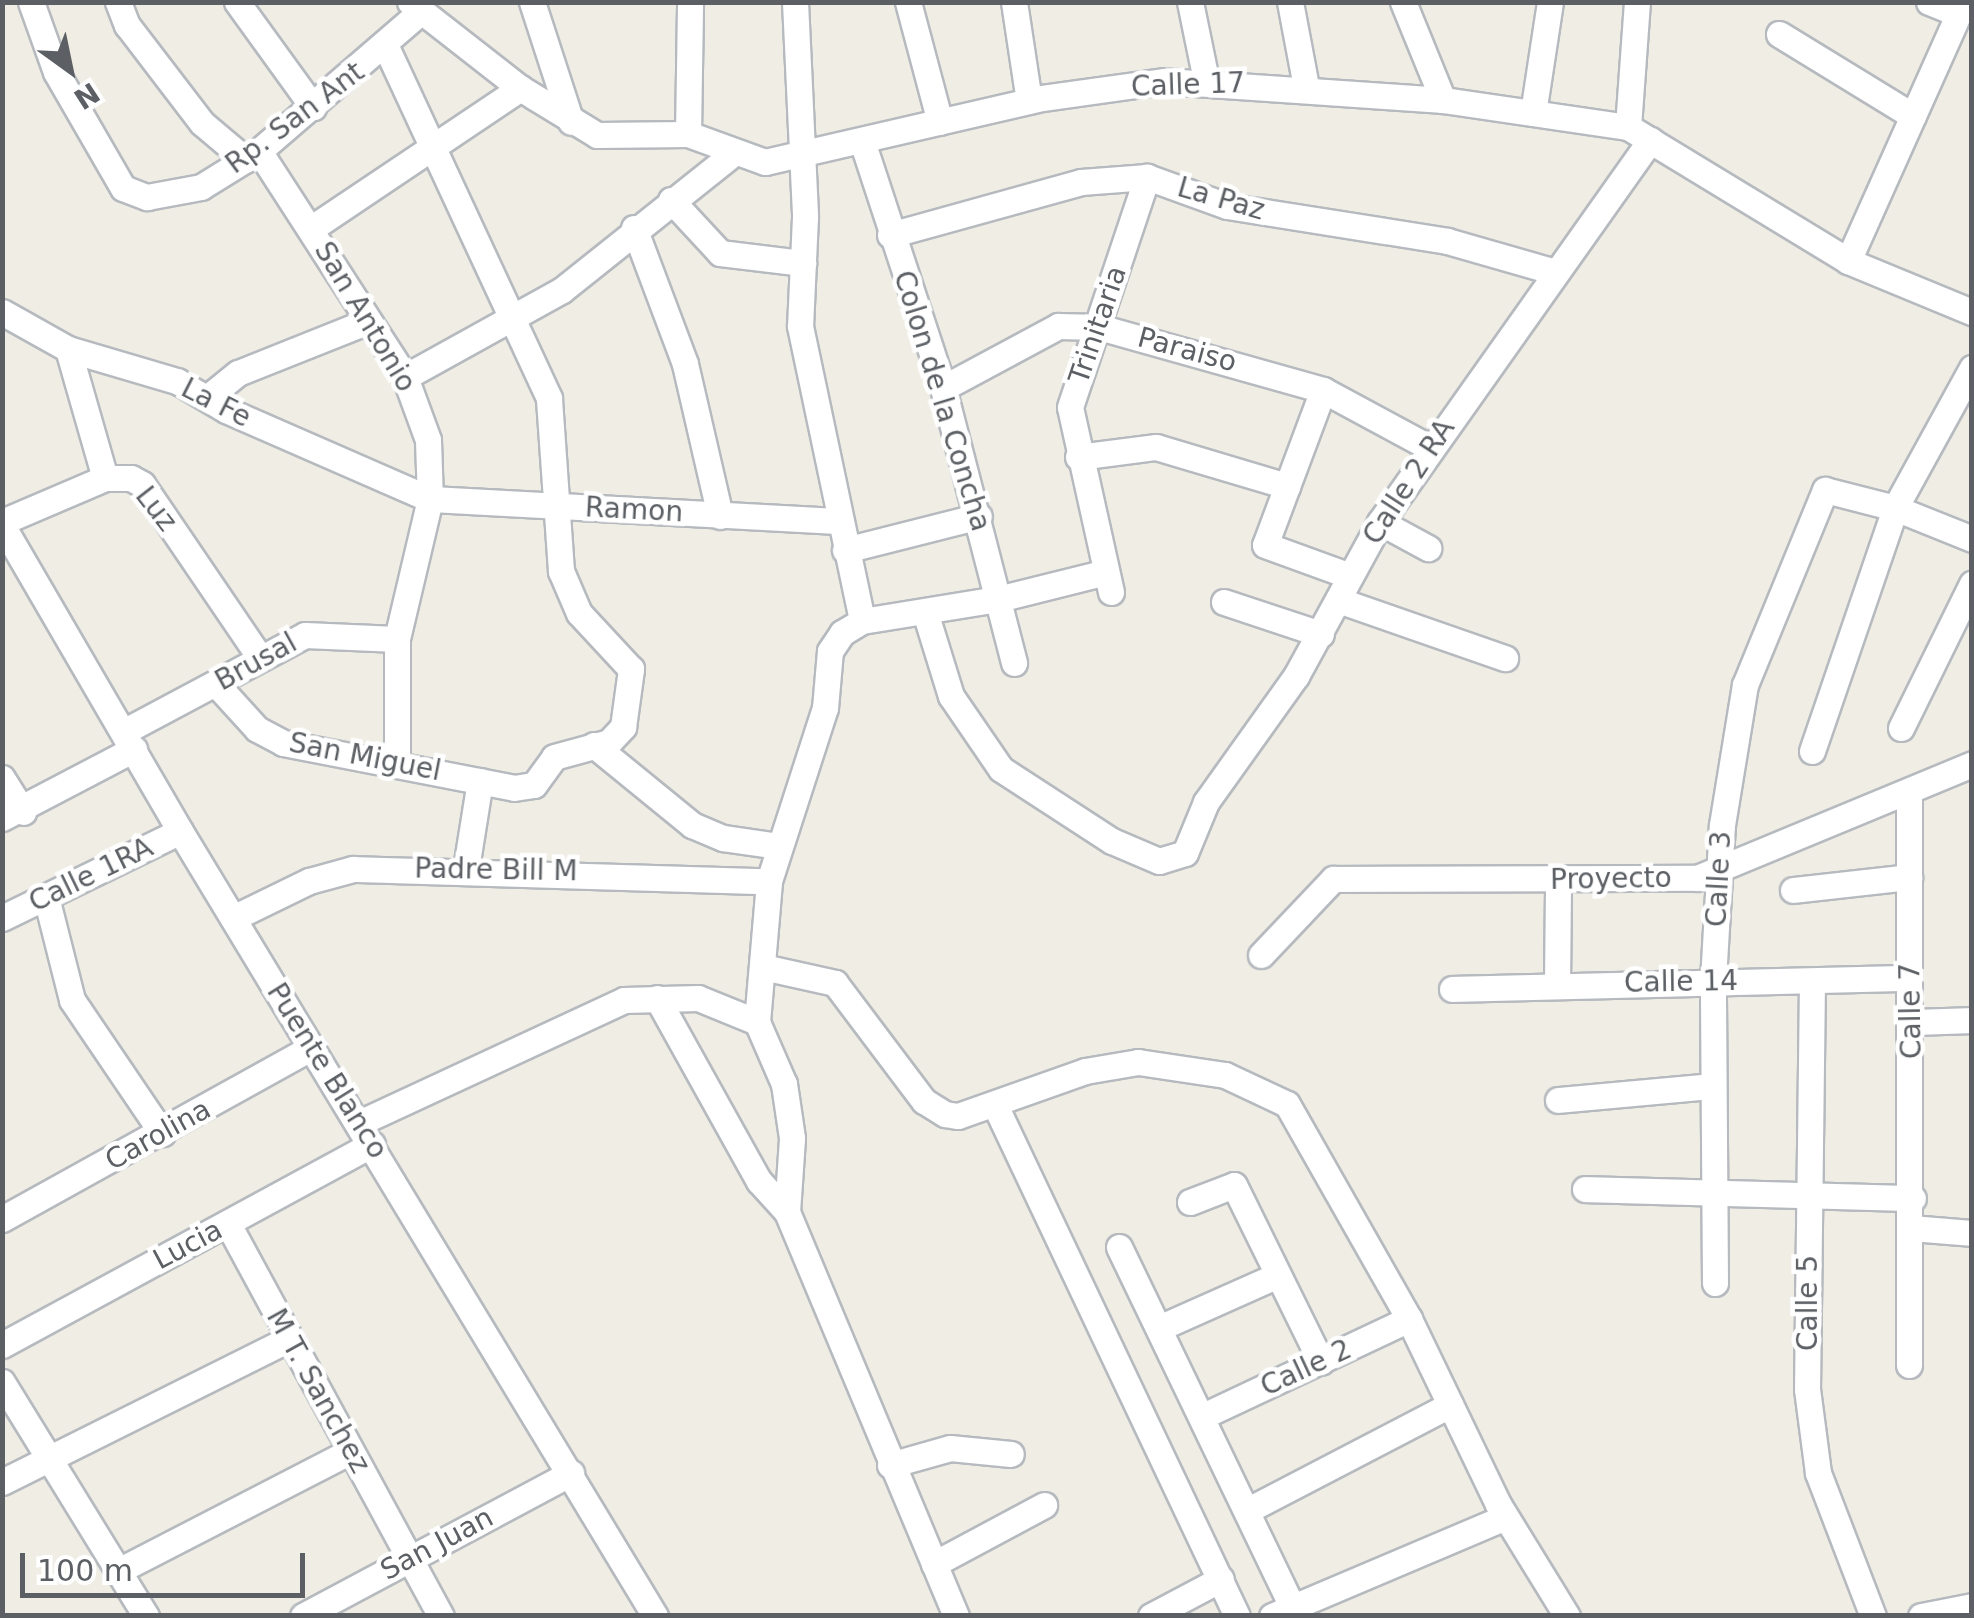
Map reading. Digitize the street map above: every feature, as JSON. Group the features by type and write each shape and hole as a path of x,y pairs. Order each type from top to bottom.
{"street":[{"name":"Rp. San Ant","path":"31,2 56,72 124,188 147,198 201,187 252,156 386,47 415,7"},
{"name":"San Antonio","path":"118,2 127,26 202,123 252,156 312,228 366,322 406,377 428,440 430,499 397,639 397,762"},
{"path":"237,2 313,108"},
{"path":"532,2 571,122"},
{"path":"688,134 690,2"},
{"path":"796,2 803,156 800,326 862,621"},
{"path":"908,2 940,122"},
{"path":"1014,2 1029,101"},
{"path":"1190,2 1206,80"},
{"path":"1290,2 1306,87"},
{"path":"1403,2 1442,100"},
{"path":"1532,113 1550,2"},
{"path":"1637,2 1639,134"},
{"path":"1848,260 1961,8 1929,2"},
{"name":"Calle 17","path":"415,7 520,88 598,135 688,134 732,155 764,162 1029,101 1206,80 1442,100 1532,113 1639,134 1848,260 1972,312"},
{"path":"1779,34 1913,116"},
{"path":"386,47 550,398 561,570 579,613 632,669 622,726 610,742 594,745"},
{"path":"312,228 520,88"},
{"name":"Calle 2 RA","path":"925,612 951,696 1001,769 1034,796 1158,861 1185,853 1212,792 1320,634 1380,522 1554,272 1639,134"},
{"name":"Colon de la Concha","path":"862,142 943,388 980,516 1014,662"},
{"path":"406,377 562,290 634,228 732,155"},
{"name":"La Paz","path":"890,235 1081,182 1146,177 1227,206 1447,241 1554,272"},
{"name":"Trinitaria","path":"998,599 1109,582 1078,458 1070,408 1146,177"},
{"path":"671,200 720,253 803,263"},
{"path":"634,228 686,364 720,516"},
{"name":"La Fe","path":"2,312 68,349 177,381 430,499"},
{"path":"207,398 238,373 366,322"},
{"name":"Paraiso","path":"943,388 1058,326 1099,327 1323,390 1429,448"},
{"path":"68,349 105,478"},
{"path":"1812,750 1895,508 1972,368"},
{"path":"1323,390 1266,548 1350,576"},
{"path":"1078,458 1156,447 1287,486"},
{"name":"Luz","path":"2,523 105,478 142,484 258,654"},
{"name":"Calle 3","path":"1715,1282 1710,1194 1713,980 1719,874 1744,684 1822,493 1828,489 1895,508"},
{"name":"Ramon","path":"430,499 838,521"},
{"path":"1895,508 1972,539"},
{"path":"845,550 980,516"},
{"path":"1380,522 1428,548"},
{"name":"Puente Blanco","path":"2,523 180,831 654,1616"},
{"path":"1901,728 1972,584"},
{"path":"788,1212 792,1138 784,1084 757,1022 768,881 824,708 830,650 842,632 862,621 998,599"},
{"path":"1338,600 1505,658"},
{"path":"1224,602 1320,634"},
{"name":"Brusal","path":"13,815 217,685 258,654 305,634 397,639"},
{"name":"San Miguel","path":"217,685 257,729 283,743 397,762 514,788 534,785 554,758 594,745"},
{"path":"594,745 692,825 723,838 779,846"},
{"name":"Proyecto","path":"1261,955 1332,879 1558,880 1719,874 1910,795 1972,764"},
{"path":"2,778 13,815"},
{"path":"466,868 480,780"},
{"name":"Calle 7","path":"1909,1365 1913,1198 1910,795"},
{"name":"Calle 1RA","path":"2,918 180,831"},
{"name":"Padre Bill M","path":"233,918 309,881 352,869 466,868 768,881"},
{"path":"1793,890 1909,877"},
{"path":"1557,984 1558,880"},
{"path":"46,897 72,1000 162,1134"},
{"path":"763,967 835,983 924,1101 944,1114 995,1105 1086,1071 1138,1062 1225,1075 1266,1089 1287,1104 1409,1318 1505,1517 1567,1616"},
{"name":"Calle 14","path":"1452,989 1910,978"},
{"name":"Calle 5","path":"1812,980 1807,1389 1818,1472 1873,1616"},
{"path":"657,998 759,1181 788,1212 956,1616"},
{"name":"Lucia","path":"2,1345 228,1224 365,1133 564,1023 624,1000 657,998 698,998 757,1022"},
{"path":"1911,1022 1972,1020"},
{"name":"Carolina","path":"2,1219 162,1134 312,1047"},
{"path":"1558,1100 1711,1086"},
{"path":"995,1105 1238,1616"},
{"path":"1190,1202 1232,1183 1321,1362"},
{"path":"1585,1189 1808,1199 1913,1198"},
{"name":"M T. Sanchez","path":"228,1224 442,1616"},
{"path":"1911,1228 1972,1233"},
{"path":"1119,1247 1248,1510 1282,1612 1505,1517"},
{"path":"1160,1328 1278,1275"},
{"name":"Calle 2","path":"1203,1416 1409,1318"},
{"path":"2,1482 289,1339"},
{"path":"2,1382 146,1616"},
{"path":"1248,1510 1450,1405"},
{"path":"890,1465 950,1448 1011,1454"},
{"path":"118,1571 350,1450"},
{"name":"San Juan","path":"304,1616 356,1603 409,1558 571,1473"},
{"path":"934,1564 1044,1504"},
{"path":"1151,1616 1220,1578"},
{"path":"1921,1616 1972,1606"}]}
